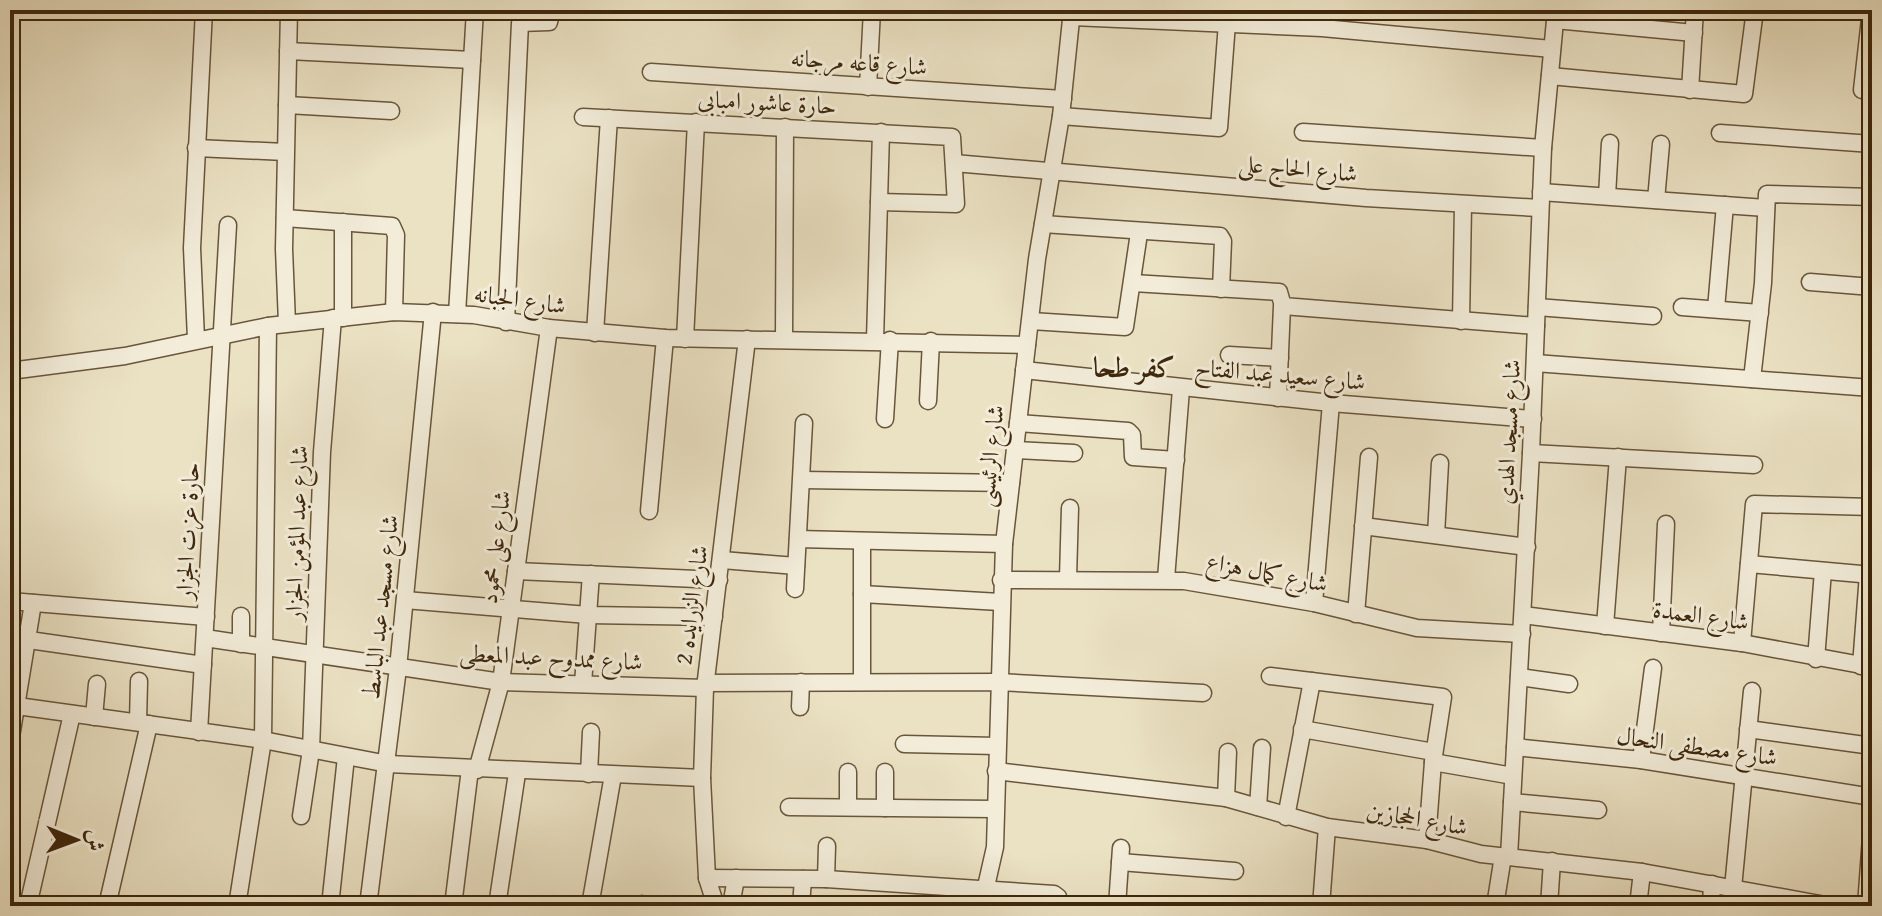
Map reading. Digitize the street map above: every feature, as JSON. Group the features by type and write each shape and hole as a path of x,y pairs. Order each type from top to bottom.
{"street":[{"path":"196,339 192,248 204,10"},
{"path":"287,323 285,152 289,10"},
{"path":"457,314 475,10"},
{"path":"506,322 520,23 549,22 552,10"},
{"path":"868,87 872,10"},
{"path":"1690,90 1695,10"},
{"path":"1550,76 1743,95 1747,91 1755,10"},
{"path":"1862,90 1871,10"},
{"path":"1072,13 1385,33 1552,49"},
{"name":"شارع الرئيسى","path":"974,906 985,891 995,847 1004,544 1027,345 1062,108 1072,13"},
{"path":"1556,15 1694,33"},
{"name":"شارع مسجد الهدي","path":"1495,906 1506,856 1512,802 1533,419 1540,200 1556,15"},
{"name":"شارع قاعه مرجانه","path":"651,72 868,87 1217,129 1222,125 1227,23"},
{"path":"288,51 472,60"},
{"path":"287,105 391,111"},
{"name":"حارة عاشور امبابى","path":"583,117 949,135 953,138 954,163"},
{"path":"595,333 609,118"},
{"path":"685,339 696,122"},
{"path":"784,339 785,127"},
{"path":"881,132 879,202 885,419"},
{"path":"1303,132 1543,148"},
{"path":"1720,133 1872,144"},
{"path":"1607,196 1610,143"},
{"path":"1656,200 1661,144"},
{"path":"196,148 285,152"},
{"path":"879,202 956,204 954,163"},
{"name":"شارع الحاج على","path":"954,163 1463,205 1607,196 1766,208"},
{"path":"1752,379 1760,313 1766,208 1771,192 1872,197"},
{"path":"1461,321 1463,205"},
{"path":"1716,309 1725,205"},
{"path":"285,218 392,226 396,235 394,312"},
{"name":"شارع عبد المؤمن الجزار","path":"301,816 311,750 322,452 338,318 343,222"},
{"path":"1043,224 1139,233 1220,236 1223,241 1221,289"},
{"name":"حارة عزت الجزار","path":"199,732 228,225"},
{"path":"1031,321 1123,328 1127,322 1139,233"},
{"path":"1810,282 1872,287"},
{"path":"1133,283 1279,292 1282,306 1278,398"},
{"path":"1282,306 1536,326"},
{"path":"1537,307 1653,316"},
{"path":"1682,307 1760,313"},
{"name":"شارع الجبانه","path":"10,371 125,356 222,333 287,323 394,312 457,314 549,328 665,338 1027,345"},
{"name":"شارع مسجد عبد الباسط","path":"368,906 388,764 433,312"},
{"path":"237,906 263,740 268,326"},
{"name":"شارع على محمود","path":"453,906 474,770 501,682 549,328"},
{"path":"649,511 665,338"},
{"name":"شارع الزرايده 2","path":"716,906 707,878 702,778 705,685 747,339"},
{"path":"928,401 931,341"},
{"path":"1229,355 1280,358"},
{"path":"1535,363 1872,388"},
{"name":"شارع سعيد عبد الفتاح","path":"1024,370 1181,389 1533,419"},
{"path":"1166,579 1181,389"},
{"path":"1314,603 1331,403"},
{"path":"795,589 804,423"},
{"path":"1018,423 1128,431 1132,435 1133,457 1176,460"},
{"path":"1015,450 1074,453"},
{"path":"1531,453 1754,465"},
{"path":"1356,614 1369,457"},
{"path":"1605,626 1618,457"},
{"path":"1436,535 1440,463"},
{"path":"802,480 1011,483"},
{"path":"1742,643 1753,505 1759,502 1872,507"},
{"path":"1068,578 1070,508"},
{"path":"1661,633 1666,524"},
{"path":"1363,526 1527,547"},
{"path":"798,539 1004,544"},
{"path":"862,541 862,680"},
{"path":"722,560 796,566"},
{"path":"1749,564 1870,575 1867,666"},
{"path":"516,571 719,580"},
{"path":"1816,659 1823,571"},
{"path":"583,684 591,574"},
{"name":"شارع كمال هزاع","path":"1001,580 1166,579 1314,603 1417,628 1522,634"},
{"path":"862,594 1000,602"},
{"path":"405,600 588,615 714,617"},
{"path":"10,601 206,617"},
{"path":"10,743 33,603"},
{"name":"شارع العمدة","path":"1523,615 1742,643 1867,666"},
{"path":"241,616 241,644"},
{"name":"شارع ممدوح عبد المعطى","path":"205,638 501,682 705,685 862,680 998,682 1203,693"},
{"path":"29,640 203,665"},
{"path":"1641,760 1653,668"},
{"path":"1270,676 1443,697 1427,840"},
{"path":"1519,677 1569,684"},
{"path":"107,906 144,723 139,681"},
{"path":"1286,817 1312,681"},
{"path":"800,707 801,682"},
{"path":"94,717 97,684"},
{"path":"1733,888 1752,691"},
{"path":"14,706 263,740 388,764 517,773 702,778"},
{"path":"28,906 72,714"},
{"path":"1302,729 1513,776"},
{"path":"1748,729 1872,746"},
{"path":"589,774 591,732"},
{"path":"904,744 997,746"},
{"name":"شارع مصطفى النحال","path":"1515,747 1641,760 1872,797"},
{"path":"1258,807 1262,748"},
{"path":"1226,798 1228,752"},
{"path":"330,906 346,757"},
{"name":"شارع الحجازين","path":"996,771 1226,798 1327,827 1427,840 1506,856 1642,872 1831,906"},
{"path":"848,772 848,807"},
{"path":"885,772 885,808"},
{"path":"497,906 517,773"},
{"path":"590,906 613,775"},
{"path":"1512,802 1598,810"},
{"path":"789,807 995,809"},
{"path":"1866,906 1872,823"},
{"path":"1321,906 1327,827"},
{"path":"826,879 827,846"},
{"path":"1117,906 1120,855 1235,871"},
{"path":"1549,906 1552,861"},
{"path":"1638,906 1642,872"},
{"path":"707,878 826,879 1054,894 1058,902"},
{"path":"731,906 736,878"},
{"path":"801,906 803,879"},
{"path":"1711,906 1712,884"}],"district":[{"name":"كفر طحا","path":"1134,366"}]}
